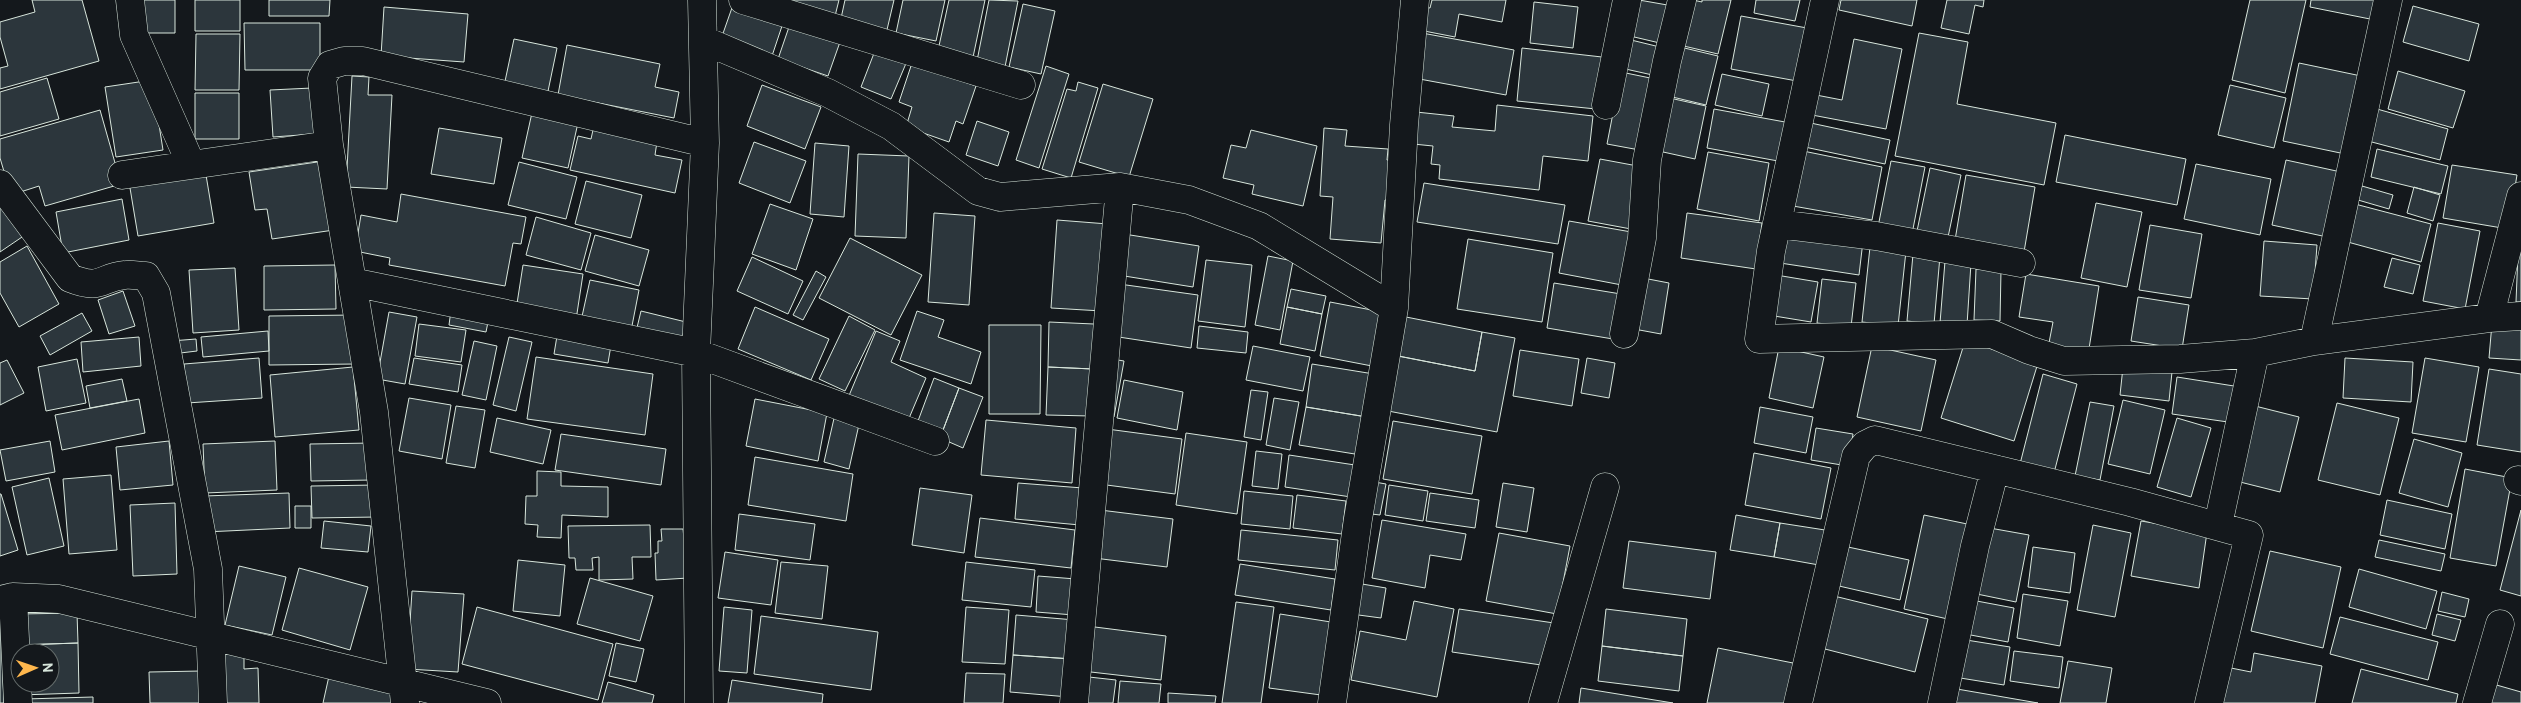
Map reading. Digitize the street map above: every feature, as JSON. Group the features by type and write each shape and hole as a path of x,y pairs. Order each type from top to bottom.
{"street":[{"path":"130,0 134,35 191,164"},
{"path":"699,703 696,353 705,143 702,0"},
{"path":"743,0 1021,85"},
{"path":"1332,703 1358,519 1394,308 1404,125 1415,0"},
{"path":"1606,105 1627,0"},
{"path":"1624,334 1642,238 1647,160 1667,61 1682,0"},
{"path":"1825,0 1771,251 1759,339 1899,334 1992,334 2029,350 2064,361 2180,359 2255,353 2314,341 2489,318 2521,316"},
{"path":"2314,341 2388,0"},
{"path":"703,40 828,92 890,126 978,191 1000,197 1120,187 1189,200 1258,226 1394,308"},
{"path":"404,693 374,412 329,145 322,78 330,66 344,61 363,61 705,143"},
{"path":"122,174 329,145"},
{"path":"0,184 70,278 82,283 98,284 124,274 146,276 156,293 208,569 213,703"},
{"path":"1074,703 1120,187"},
{"path":"2489,318 2521,196"},
{"path":"1777,224 1876,236 2022,263"},
{"path":"352,282 696,353 935,441"},
{"path":"2218,525 2255,353"},
{"path":"1798,703 1856,456 1865,445 1875,440 2218,525 2249,535 2208,703"},
{"path":"1942,703 1975,546 1995,470"},
{"path":"1543,703 1605,487"},
{"path":"18,703 6,598 59,598 210,635 404,693 487,703"},
{"path":"2477,703 2500,624"}],"building":[{"path":"32,0 82,0 99,61 0,89 0,68 8,66 0,37 0,22 35,12"},
{"path":"143,0 175,0 175,33 143,33"},
{"path":"195,0 240,0 240,31 195,31"},
{"path":"269,0 330,0 329,16 269,16"},
{"path":"754,0 839,0 834,20"},
{"path":"845,0 894,0 886,34 840,23"},
{"path":"903,0 945,0 936,41 896,33"},
{"path":"949,0 985,0 972,62 937,55"},
{"path":"989,0 1018,1 1004,72 976,66"},
{"path":"1432,0 1506,0 1502,22 1459,14 1455,37 1419,30 1424,7 1430,8"},
{"path":"1639,0 1673,6 1664,44 1630,36"},
{"path":"1693,0 1702,2 1702,0 1731,0 1718,54 1675,44"},
{"path":"1756,0 1800,0 1795,21 1754,13"},
{"path":"1841,0 1917,0 1912,26 1839,10"},
{"path":"1947,0 1984,0 1983,7 1975,5 1969,34 1941,28"},
{"path":"2250,0 2306,0 2285,93 2232,80"},
{"path":"2311,0 2379,0 2375,20 2310,7"},
{"path":"734,2 784,20 771,59 720,42"},
{"path":"1534,2 1578,7 1573,48 1530,43"},
{"path":"1023,4 1055,11 1041,74 1009,67"},
{"path":"2413,6 2479,24 2469,61 2403,42"},
{"path":"384,7 468,14 464,62 381,56"},
{"path":"1741,16 1807,28 1797,81 1731,69"},
{"path":"244,23 320,23 320,70 245,70"},
{"path":"790,24 840,42 828,76 778,59"},
{"path":"1422,33 1514,50 1506,95 1414,78"},
{"path":"1919,33 1968,42 1957,104 2056,123 2044,185 1895,156"},
{"path":"196,34 240,34 239,90 195,90"},
{"path":"514,39 557,48 547,96 504,86"},
{"path":"1627,39 1664,48 1657,76 1621,68"},
{"path":"1854,39 1902,49 1886,129 1812,115 1816,95 1842,100"},
{"path":"567,45 660,64 655,87 679,92 674,118 558,95"},
{"path":"1676,46 1718,56 1706,105 1664,95"},
{"path":"876,48 907,61 891,99 861,87"},
{"path":"1522,48 1602,57 1596,109 1517,101"},
{"path":"912,63 976,86 963,124 956,121 949,142 906,127 912,107 899,102"},
{"path":"2299,63 2366,77 2350,155 2283,141"},
{"path":"1046,66 1069,74 1039,168 1016,160"},
{"path":"2398,71 2465,91 2453,128 2388,109"},
{"path":"1621,72 1660,80 1645,151 1607,144"},
{"path":"1722,74 1769,84 1762,116 1715,105"},
{"path":"352,76 369,77 368,95 392,95 387,189 346,187"},
{"path":"47,78 59,119 0,136 0,92"},
{"path":"152,80 163,150 116,157 105,87"},
{"path":"1078,82 1098,88 1071,178 1042,169 1067,89 1076,91"},
{"path":"1103,84 1153,99 1129,177 1079,162"},
{"path":"762,85 821,107 805,149 747,126"},
{"path":"2230,85 2286,98 2274,148 2218,135"},
{"path":"312,88 314,134 273,137 270,90"},
{"path":"195,93 239,93 239,139 195,139"},
{"path":"1665,97 1706,106 1695,159 1654,150"},
{"path":"1497,105 1593,116 1588,161 1543,156 1539,190 1439,179 1440,165 1431,164 1433,146 1413,144 1416,112 1454,116 1452,127 1495,131"},
{"path":"533,108 579,118 568,168 522,158"},
{"path":"1714,109 1785,122 1778,161 1707,148"},
{"path":"2377,109 2448,129 2440,160 2368,141"},
{"path":"100,110 121,184 45,206 39,186 11,195 0,158 0,139"},
{"path":"595,121 658,135 655,155 682,160 675,193 570,170 578,136 591,139"},
{"path":"977,121 1009,132 998,166 966,155"},
{"path":"1806,122 1890,140 1885,164 1800,146"},
{"path":"439,128 502,138 494,184 431,174"},
{"path":"1324,128 1347,130 1345,146 1388,149 1387,160 1399,160 1396,201 1385,200 1381,243 1330,239 1333,197 1320,196"},
{"path":"1251,130 1317,146 1303,206 1252,194 1254,185 1223,178 1231,145 1246,148"},
{"path":"2065,135 2186,159 2177,205 2056,182"},
{"path":"754,142 806,161 790,203 739,183"},
{"path":"815,143 849,146 844,217 810,214"},
{"path":"2377,149 2448,166 2441,194 2371,177"},
{"path":"1803,151 1882,167 1872,220 1793,206"},
{"path":"1708,152 1769,163 1759,221 1697,209"},
{"path":"858,154 909,156 906,238 855,236"},
{"path":"1600,159 1643,167 1631,229 1588,221"},
{"path":"2286,160 2341,172 2327,237 2272,225"},
{"path":"324,161 334,230 272,239 267,209 255,210 249,172"},
{"path":"1891,161 1925,167 1912,234 1878,227"},
{"path":"519,162 577,177 566,219 508,205"},
{"path":"2196,164 2271,179 2260,235 2184,219"},
{"path":"2452,165 2517,175 2508,229 2443,218"},
{"path":"1930,168 1961,175 1947,242 1916,236"},
{"path":"205,169 214,223 138,236 129,182"},
{"path":"1966,175 2035,187 2023,258 1954,246"},
{"path":"586,181 642,195 631,238 575,224"},
{"path":"1424,183 1565,205 1558,244 1417,222"},
{"path":"2362,186 2393,195 2389,209 2358,200"},
{"path":"2414,187 2440,195 2433,221 2407,213"},
{"path":"401,194 526,217 521,244 513,243 505,286 389,265 390,258 355,251 361,215 397,222"},
{"path":"0,199 25,235 0,252"},
{"path":"122,199 129,240 63,253 56,212"},
{"path":"2096,203 2142,212 2127,287 2081,278"},
{"path":"770,204 813,219 796,270 752,254"},
{"path":"2355,204 2431,224 2421,262 2344,241"},
{"path":"934,213 975,216 969,305 928,302"},
{"path":"1687,213 1762,223 1756,269 1681,258"},
{"path":"536,217 591,233 581,270 526,255"},
{"path":"1057,220 1108,224 1102,311 1051,308"},
{"path":"1569,221 1637,233 1627,286 1559,273"},
{"path":"2438,223 2480,231 2465,309 2423,301"},
{"path":"2150,225 2202,234 2191,298 2139,290"},
{"path":"1784,229 1863,241 1859,275 1780,263"},
{"path":"1124,234 1199,246 1193,287 1118,275"},
{"path":"595,235 649,250 639,286 585,271"},
{"path":"850,238 922,275 891,335 819,298"},
{"path":"1468,239 1553,253 1542,322 1457,309"},
{"path":"2264,241 2317,245 2313,299 2260,296"},
{"path":"27,246 59,304 19,327 0,293 0,262"},
{"path":"1870,247 1906,251 1898,326 1862,322"},
{"path":"2518,253 2521,254 2521,302 2516,302"},
{"path":"1913,254 1940,256 1934,324 1907,321"},
{"path":"1268,256 1293,261 1280,330 1255,325"},
{"path":"752,257 803,281 788,314 737,291"},
{"path":"2392,258 2420,265 2413,294 2384,287"},
{"path":"1206,260 1252,265 1245,327 1198,321"},
{"path":"1945,261 1971,263 1967,325 1940,323"},
{"path":"335,265 336,309 264,310 264,266"},
{"path":"523,265 583,274 576,320 516,310"},
{"path":"235,268 239,330 193,333 189,270"},
{"path":"1976,269 2001,270 2000,321 1974,320"},
{"path":"816,271 826,277 803,320 793,315"},
{"path":"2026,274 2099,286 2088,355 2048,348 2053,322 2019,317"},
{"path":"1776,275 1818,282 1811,322 1768,315"},
{"path":"1643,278 1669,283 1661,334 1634,329"},
{"path":"1822,279 1856,283 1851,327 1817,323"},
{"path":"590,280 639,290 631,331 581,321"},
{"path":"1554,283 1621,294 1613,339 1547,328"},
{"path":"1119,284 1198,295 1191,348 1112,336"},
{"path":"1291,289 1326,296 1322,314 1287,307"},
{"path":"123,291 135,326 109,334 98,300"},
{"path":"2138,297 2189,305 2182,349 2131,341"},
{"path":"1330,302 1382,312 1372,366 1320,356"},
{"path":"755,307 829,339 811,380 738,349"},
{"path":"1287,307 1322,314 1315,351 1280,344"},
{"path":"451,310 489,317 486,332 449,325"},
{"path":"641,311 686,322 680,347 635,336"},
{"path":"917,311 944,320 938,337 981,352 971,384 900,360"},
{"path":"389,312 417,317 405,384 377,379"},
{"path":"82,313 92,331 50,355 40,336"},
{"path":"355,315 355,364 269,365 269,316"},
{"path":"849,316 875,330 845,391 819,379"},
{"path":"1401,316 1482,332 1475,371 1393,355"},
{"path":"1049,322 1094,324 1093,369 1048,367"},
{"path":"2492,323 2521,326 2521,360 2489,358"},
{"path":"419,324 466,330 461,362 415,356"},
{"path":"989,325 1041,325 1040,414 989,414"},
{"path":"1199,326 1248,332 1246,353 1197,348"},
{"path":"558,330 612,339 608,363 554,354"},
{"path":"268,331 269,351 203,357 201,337"},
{"path":"876,331 900,341 891,362 926,378 907,423 848,398"},
{"path":"1482,332 1515,338 1497,432 1383,410 1393,355 1475,371"},
{"path":"139,337 141,366 83,372 81,342"},
{"path":"509,337 532,342 516,411 493,405"},
{"path":"196,339 197,351 172,354 171,341"},
{"path":"474,341 497,346 486,400 462,395"},
{"path":"1965,341 2038,363 2014,441 1941,418"},
{"path":"1253,346 1310,357 1303,391 1246,380"},
{"path":"1872,346 1936,360 1921,431 1857,417"},
{"path":"1779,347 1824,357 1813,408 1769,398"},
{"path":"1520,350 1579,359 1572,406 1513,396"},
{"path":"536,357 653,374 645,435 527,419"},
{"path":"259,358 262,398 187,403 184,364"},
{"path":"414,358 462,365 458,392 409,384"},
{"path":"1587,358 1615,363 1609,398 1581,393"},
{"path":"2345,358 2413,362 2411,402 2343,398"},
{"path":"2425,358 2479,367 2466,442 2412,433"},
{"path":"77,359 86,403 46,411 38,367"},
{"path":"1112,359 1124,361 1114,417 1101,414"},
{"path":"7,360 24,393 0,405 0,363"},
{"path":"1312,364 1374,374 1367,417 1306,407"},
{"path":"353,367 359,430 275,437 270,375"},
{"path":"1048,367 1093,369 1091,416 1046,415"},
{"path":"2123,367 2172,372 2169,401 2120,395"},
{"path":"2489,369 2521,374 2521,452 2477,445"},
{"path":"2043,374 2077,384 2054,473 2020,464"},
{"path":"2177,377 2234,386 2228,422 2172,414"},
{"path":"934,378 959,388 940,438 915,429"},
{"path":"122,379 127,401 90,408 86,386"},
{"path":"1124,380 1183,392 1177,430 1117,418"},
{"path":"959,388 983,397 963,448 940,438"},
{"path":"1251,390 1268,392 1261,440 1244,437"},
{"path":"409,398 451,405 442,459 399,451"},
{"path":"1274,398 1299,402 1290,450 1266,445"},
{"path":"139,399 145,433 62,450 55,415"},
{"path":"755,399 827,413 818,461 746,446"},
{"path":"2123,400 2165,410 2150,474 2108,464"},
{"path":"2090,402 2114,406 2100,480 2075,476"},
{"path":"2337,403 2399,418 2380,495 2318,480"},
{"path":"456,406 485,410 475,468 446,463"},
{"path":"2255,406 2299,417 2280,492 2236,481"},
{"path":"1306,407 1367,417 1361,455 1299,445"},
{"path":"1760,407 1813,417 1806,453 1754,443"},
{"path":"835,414 860,420 849,469 824,462"},
{"path":"497,418 551,430 543,464 490,452"},
{"path":"2177,418 2211,428 2191,497 2157,487"},
{"path":"986,420 1076,428 1072,483 981,475"},
{"path":"1393,421 1482,436 1472,494 1383,479"},
{"path":"1816,428 1853,434 1848,466 1811,460"},
{"path":"1107,429 1182,439 1175,494 1099,484"},
{"path":"1186,433 1247,442 1237,514 1176,505"},
{"path":"561,434 666,449 661,485 555,470"},
{"path":"2414,439 2462,453 2448,507 2399,493"},
{"path":"50,441 55,472 6,481 0,450"},
{"path":"169,441 173,485 120,490 116,447"},
{"path":"275,441 277,490 205,493 203,444"},
{"path":"373,443 373,480 311,481 310,444"},
{"path":"1256,451 1282,454 1278,489 1252,486"},
{"path":"1754,453 1831,468 1821,519 1745,505"},
{"path":"1289,455 1355,465 1351,497 1285,487"},
{"path":"755,457 853,474 846,521 748,505"},
{"path":"2465,469 2512,478 2496,566 2450,558"},
{"path":"537,471 561,472 561,486 608,487 608,517 562,515 561,538 537,537 538,525 525,524 526,496 537,496"},
{"path":"111,475 117,550 69,554 63,479"},
{"path":"49,478 64,546 27,555 12,487"},
{"path":"1369,481 1386,484 1380,515 1363,513"},
{"path":"1018,483 1083,488 1080,525 1015,519"},
{"path":"1503,483 1534,488 1527,532 1496,527"},
{"path":"377,485 377,517 312,518 311,486"},
{"path":"1389,485 1428,491 1423,521 1385,515"},
{"path":"920,488 972,495 964,553 912,545"},
{"path":"1244,491 1293,496 1290,529 1241,524"},
{"path":"289,493 290,528 205,532 204,496"},
{"path":"1430,493 1479,500 1475,528 1426,521"},
{"path":"0,494 18,550 0,556"},
{"path":"1297,495 1346,501 1342,534 1293,528"},
{"path":"2387,500 2452,514 2445,549 2380,535"},
{"path":"175,503 177,574 133,576 130,505"},
{"path":"295,506 311,506 311,528 295,528"},
{"path":"1100,510 1173,519 1167,567 1094,558"},
{"path":"2521,510 2521,596 2500,590"},
{"path":"739,514 815,524 810,560 735,550"},
{"path":"1736,515 1780,523 1774,557 1730,550"},
{"path":"1924,515 1972,525 1952,620 1904,609"},
{"path":"980,518 1075,530 1071,568 975,557"},
{"path":"1382,520 1466,534 1461,560 1430,555 1425,588 1372,578"},
{"path":"324,521 371,526 368,552 321,548"},
{"path":"2141,521 2207,532 2199,588 2131,576"},
{"path":"1780,523 1825,530 1819,565 1774,557"},
{"path":"650,525 651,557 632,557 633,579 599,580 599,557 592,558 593,570 576,570 575,558 569,558 568,526"},
{"path":"2093,525 2131,533 2115,617 2077,610"},
{"path":"1984,527 2029,535 2016,602 1972,593"},
{"path":"661,529 683,529 688,578 656,580 655,553 658,553 658,541 662,541"},
{"path":"1241,530 1338,540 1335,570 1238,560"},
{"path":"1499,533 1570,546 1557,614 1486,601"},
{"path":"2379,540 2445,554 2441,571 2375,557"},
{"path":"1629,541 1716,552 1710,599 1623,588"},
{"path":"1848,547 1909,560 1900,600 1839,586"},
{"path":"2033,547 2075,553 2070,593 2028,587"},
{"path":"2270,551 2341,567 2323,648 2251,631"},
{"path":"725,552 778,560 771,605 718,598"},
{"path":"518,560 565,565 560,616 513,611"},
{"path":"781,562 828,566 822,619 775,613"},
{"path":"966,562 1035,570 1031,607 962,600"},
{"path":"1240,564 1335,579 1331,610 1235,595"},
{"path":"239,566 286,577 272,635 225,625"},
{"path":"299,568 368,587 350,650 282,630"},
{"path":"2359,569 2437,591 2426,629 2349,607"},
{"path":"1038,576 1076,579 1074,615 1036,612"},
{"path":"590,578 653,596 640,641 577,624"},
{"path":"1356,583 1386,588 1381,618 1351,614"},
{"path":"412,591 464,594 458,672 407,669"},
{"path":"2442,592 2469,599 2465,617 2438,611"},
{"path":"2023,594 2068,601 2060,646 2017,638"},
{"path":"1834,596 1928,619 1915,672 1821,648"},
{"path":"1966,599 2014,608 2008,642 1960,633"},
{"path":"1414,601 1454,609 1437,697 1351,680 1360,631 1406,640"},
{"path":"1236,602 1274,607 1261,703 1222,703"},
{"path":"477,607 613,644 598,700 462,664"},
{"path":"724,607 752,610 747,673 719,671"},
{"path":"966,607 1009,610 1005,664 962,662"},
{"path":"1459,609 1554,623 1548,666 1452,652"},
{"path":"1606,609 1687,619 1683,656 1602,646"},
{"path":"77,613 78,643 19,643 18,614"},
{"path":"1280,614 1331,622 1321,695 1269,688"},
{"path":"2437,614 2461,620 2455,641 2432,635"},
{"path":"1016,615 1075,620 1072,659 1013,655"},
{"path":"761,616 878,632 871,690 754,674"},
{"path":"2340,617 2438,642 2428,680 2330,654"},
{"path":"1087,626 1166,636 1161,680 1082,671"},
{"path":"1,630 4,703 0,703"},
{"path":"1960,639 2010,647 2004,685 1954,677"},
{"path":"78,643 79,693 20,695 20,693 60,693 60,644"},
{"path":"616,643 644,649 636,682 609,676"},
{"path":"1602,646 1683,656 1679,691 1598,681"},
{"path":"1718,648 1798,664 1791,703 1707,703"},
{"path":"217,651 244,651 244,669 258,668 259,703 218,703"},
{"path":"2014,651 2063,657 2059,688 2010,681"},
{"path":"2254,653 2322,666 2315,703 2214,703 2221,666 2251,672"},
{"path":"1013,655 1072,659 1069,697 1010,692"},
{"path":"2068,661 2112,668 2106,703 2060,703"},
{"path":"2361,669 2458,694 2456,703 2352,703"},
{"path":"201,671 202,703 150,703 149,672"},
{"path":"966,673 1005,674 1003,703 964,703"},
{"path":"329,676 399,691 396,703 323,703"},
{"path":"1080,676 1116,680 1113,703 1077,703"},
{"path":"732,680 823,694 822,703 728,703"},
{"path":"1120,681 1161,684 1159,703 1118,703"},
{"path":"608,682 654,695 652,703 602,703"},
{"path":"2493,684 2521,692 2521,703 2488,703"},
{"path":"1581,688 1673,703 1579,703"},
{"path":"1957,689 2038,703 1955,703"},
{"path":"1168,693 1216,696 1215,703 1168,703"},
{"path":"93,697 93,703 25,703 25,699"}]}
